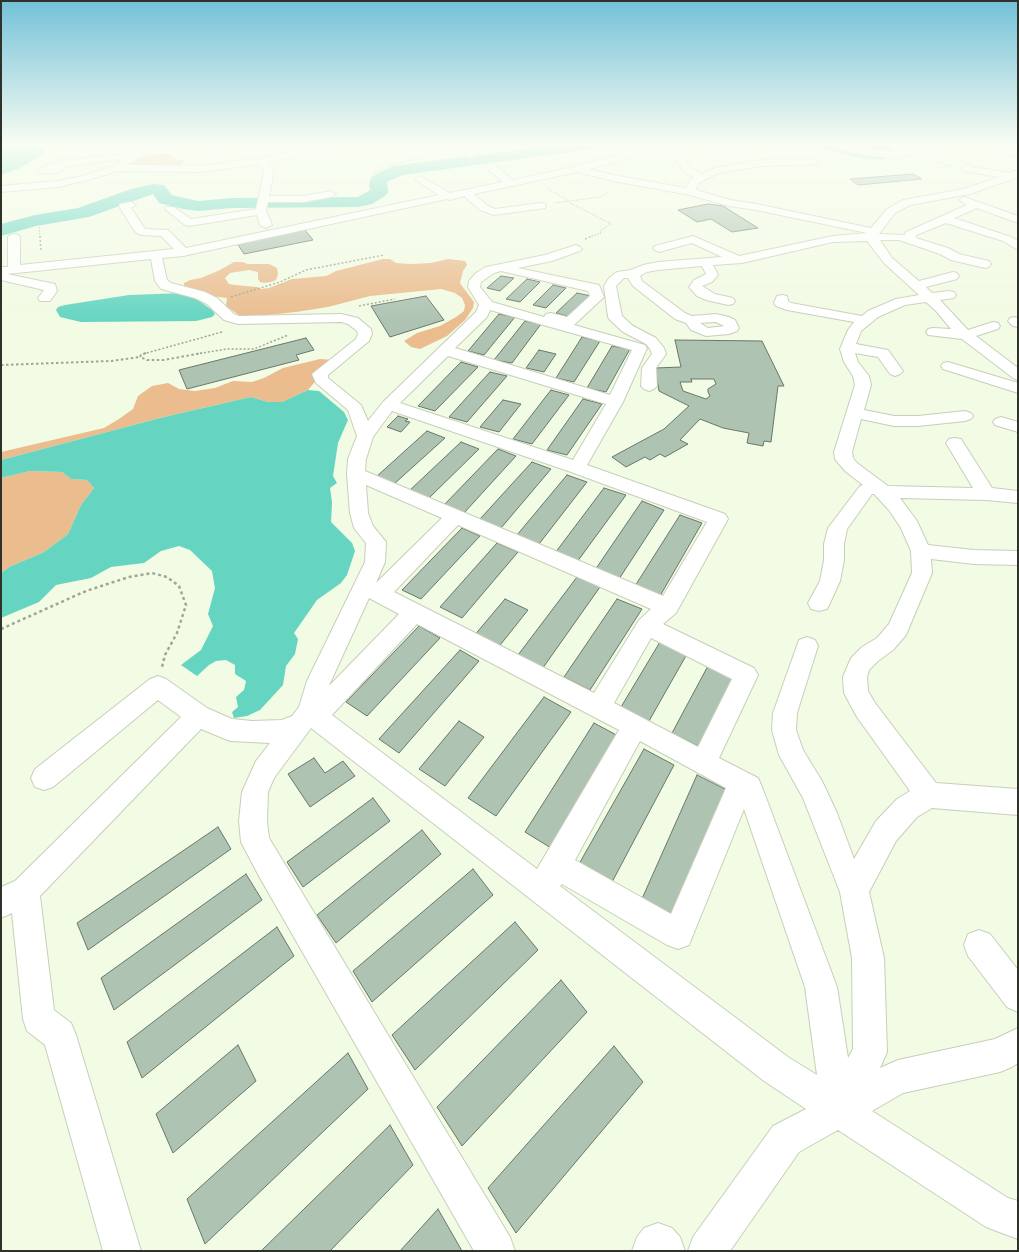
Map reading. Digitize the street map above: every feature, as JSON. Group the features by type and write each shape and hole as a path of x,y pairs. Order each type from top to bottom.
{"street":[{"path":"170,209 189,223 268,203"},
{"path":"7,270 156,256 183,252 420,203"},
{"path":"478,203 489,215 541,206"},
{"path":"732,203 756,207 873,234 933,238"},
{"path":"649,386 649,368 659,354 657,348 651,341 628,329 615,317 610,286 620,275 634,274 643,269 658,266 736,259 811,243 873,234 891,211 904,203"},
{"path":"973,203 1015,213"},
{"path":"263,204 270,234"},
{"path":"131,205 124,206 129,222 145,233 164,232 183,252"},
{"path":"906,237 966,208 977,205"},
{"path":"408,206 420,208 424,214"},
{"path":"945,219 1007,239 1018,246"},
{"path":"873,234 888,260 931,292 940,308 959,330 1018,375"},
{"path":"906,237 944,251 955,257 985,264"},
{"path":"1,243 14,238 7,270 1,276 50,288 51,291 45,298"},
{"path":"659,248 693,239 736,259"},
{"path":"577,468 616,402 640,348 492,304 484,300 474,287 475,281 490,270 578,245"},
{"path":"944,251 958,248"},
{"path":"638,259 650,262 724,254"},
{"path":"156,256 161,282 166,286 189,291 213,303 228,317 241,321 341,318 357,324 364,329 362,341 320,374 321,380 354,408 365,436"},
{"path":"706,262 712,275 708,279 698,283 695,287 702,293 711,297 728,301"},
{"path":"492,304 570,322 597,297 594,288 500,268"},
{"path":"634,274 635,280 641,286 680,316 691,320 696,327 706,332 724,331 732,328 730,323 706,314 691,320"},
{"path":"930,795 866,710 856,693 855,677 859,665 870,654 885,644 898,629 922,573 921,551 910,526 896,506 879,489 851,467 844,459 843,452 862,385 861,376 851,362 847,350 855,330 864,320 901,302 931,292 952,276"},
{"path":"782,300 781,303 787,306 864,320"},
{"path":"371,590 376,542 364,528 359,513 356,474 356,458 365,436 389,405 492,304"},
{"path":"933,332 966,335 993,326"},
{"path":"848,347 883,353 894,371"},
{"path":"445,350 616,402"},
{"path":"948,366 1018,388"},
{"path":"389,405 577,468 718,519 668,607 649,622 599,707"},
{"path":"854,413 894,421 918,421 965,416"},
{"path":"1001,422 1018,427"},
{"path":"955,443 986,494"},
{"path":"356,474 668,607"},
{"path":"820,603 830,581 834,560 834,544 838,528 866,490 879,489 1018,497"},
{"path":"44,778 158,686 198,716 230,730 252,732 284,731 308,718 319,681 371,590 455,516"},
{"path":"921,551 974,557 1018,558"},
{"path":"371,590 599,707 750,787 821,987 839,1110"},
{"path":"414,612 308,718 265,770 255,792 253,821 255,842 496,1251"},
{"path":"647,626 746,675 703,763"},
{"path":"807,646 785,713 784,730 792,755 813,790 827,822 841,862 854,891 868,958 870,1052 839,1110"},
{"path":"122,1251 59,1035 39,1019 13,897 198,716"},
{"path":"308,718 541,889 776,1069 999,1214 1018,1220"},
{"path":"541,889 557,865 635,726"},
{"path":"557,865 678,934 741,783"},
{"path":"854,891 870,858 886,831 907,808 930,795 1018,802"},
{"path":"978,945 1018,996"},
{"path":"707,1251 786,1139 898,1077 1000,1055 1018,1045"},
{"path":"651,1251 658,1242 666,1251"}],"path":[{"path":"541,206 555,203"},
{"path":"573,203 610,222 611,224 600,231 602,233 578,245"},
{"path":"39,227 43,266"},
{"path":"213,303 280,282 306,270 384,255"},
{"path":"357,324 364,319 352,311 353,308 395,299"},
{"path":"1,365 111,362 140,357 141,355 227,330 237,326 241,321"},
{"path":"140,357 146,360 164,360 227,349 254,349 288,335"},
{"path":"1,629 86,591 129,577 152,573 167,577 179,586 186,605 177,633 165,655 158,686"}],"shaded area":[{"path":"383,259 390,259 396,263 411,264 431,263 448,259 465,261 467,265 463,271 460,283 474,302 473,308 465,320 447,336 420,349 411,347 404,341 417,333 440,326 456,317 464,311 465,305 462,298 455,293 441,289 370,296 328,307 248,317 239,315 226,306 227,298 211,296 184,286 184,283 190,280 201,278 234,262 269,264 277,268 278,274 276,280 271,282 260,282 258,279 258,272 249,270 230,273 225,278 229,284 257,287 261,289 269,288 292,279 326,276 336,271"},
{"path":"320,359 333,360 308,390 282,402 268,402 251,397 164,417 1,460 1,452 104,428 133,409 138,396 152,386 168,383 179,389 195,391 215,388 233,381 252,382 264,378 283,368"},
{"path":"30,471 62,472 71,479 87,480 94,488 81,505 68,534 44,552 9,567 1,573 1,478"}],"water":[{"path":"184,293 191,295 212,310 215,314 212,317 196,321 81,322 60,317 56,310 58,307 65,305 129,295"},
{"path":"308,390 319,391 344,412 348,420 338,443 333,476 337,483 330,488 332,502 331,522 352,543 355,551 347,575 341,583 317,600 294,633 298,639 295,654 286,666 283,685 260,710 247,716 234,718 232,712 238,707 236,697 244,690 246,681 235,674 235,665 226,660 216,661 197,676 181,665 201,650 213,626 208,614 215,588 212,571 190,550 179,546 161,551 144,563 111,567 91,578 56,585 39,602 1,618 1,573 9,567 44,552 68,534 81,505 94,488 87,480 71,479 62,472 30,471 1,478 1,460 164,417 251,397 268,402 282,402"}],"building":[{"path":"708,204 723,206 758,228 732,232 711,219 697,222 678,210"},
{"path":"305,230 313,240 244,254 237,243"},
{"path":"501,276 514,278 500,291 487,288"},
{"path":"527,279 540,282 520,302 506,299"},
{"path":"553,285 566,288 546,308 533,305"},
{"path":"577,293 591,296 570,317 556,313"},
{"path":"426,296 444,320 390,337 371,306"},
{"path":"499,314 515,317 484,355 468,351"},
{"path":"525,321 541,324 512,363 494,360"},
{"path":"582,337 600,341 574,382 556,378"},
{"path":"306,338 314,350 296,355 299,360 187,389 179,370"},
{"path":"675,340 762,341 784,386 778,386 771,442 764,441 763,446 747,443 749,433 723,428 700,419 680,440 688,444 665,457 660,454 650,460 645,457 626,467 612,457 664,429 689,406 659,391 655,368 681,367","holes":["691,379 714,379 716,384 708,389 710,396 706,399 683,391 680,382 692,382"]},
{"path":"612,346 630,349 606,392 587,388"},
{"path":"539,350 556,354 544,372 526,368"},
{"path":"461,362 478,367 435,411 418,406"},
{"path":"490,372 507,376 467,422 449,417"},
{"path":"551,390 569,395 532,444 513,439"},
{"path":"583,399 602,404 567,455 547,450"},
{"path":"503,400 521,404 499,432 480,427"},
{"path":"398,416 408,419 405,421 410,422 401,432 387,427"},
{"path":"427,431 445,438 394,484 376,477"},
{"path":"461,442 479,449 428,499 409,491"},
{"path":"498,449 516,456 464,513 444,505"},
{"path":"532,462 551,469 501,528 480,519"},
{"path":"567,475 587,482 539,544 517,535"},
{"path":"604,488 626,495 577,562 555,553"},
{"path":"642,501 664,510 619,579 595,570"},
{"path":"680,515 702,523 660,596 635,586"},
{"path":"462,528 480,536 421,599 402,590"},
{"path":"497,543 518,552 462,618 440,607"},
{"path":"577,577 600,587 540,672 515,659"},
{"path":"505,599 528,610 497,649 473,637"},
{"path":"617,599 642,609 590,690 564,677"},
{"path":"419,626 440,638 367,716 346,702"},
{"path":"660,642 687,654 649,721 621,707"},
{"path":"460,650 479,661 399,753 379,739"},
{"path":"709,664 737,677 702,748 672,733"},
{"path":"544,697 571,712 496,816 468,798"},
{"path":"459,721 484,737 445,786 419,769"},
{"path":"594,723 622,738 556,851 525,832"},
{"path":"644,749 674,765 611,884 579,864"},
{"path":"314,758 325,773 343,761 355,776 310,807 288,774"},
{"path":"697,775 729,791 676,921 641,901"},
{"path":"373,798 390,821 303,887 287,862"},
{"path":"218,827 231,849 88,950 77,923"},
{"path":"422,830 441,854 336,943 317,915"},
{"path":"473,869 493,895 372,1002 353,971"},
{"path":"246,874 262,900 114,1010 101,978"},
{"path":"515,922 538,950 415,1070 392,1035"},
{"path":"277,927 294,956 142,1078 127,1042"},
{"path":"561,980 587,1012 462,1146 437,1107"},
{"path":"238,1045 256,1081 173,1153 156,1114"},
{"path":"614,1046 643,1082 516,1233 488,1188"},
{"path":"348,1053 368,1089 205,1244 187,1199"},
{"path":"390,1125 413,1165 330,1251 261,1251"},
{"path":"438,1209 462,1251 400,1251"}],"waterway":[{"path":"1,230 35,221 82,213 108,203"},
{"path":"181,203 198,206 227,203"}]}
